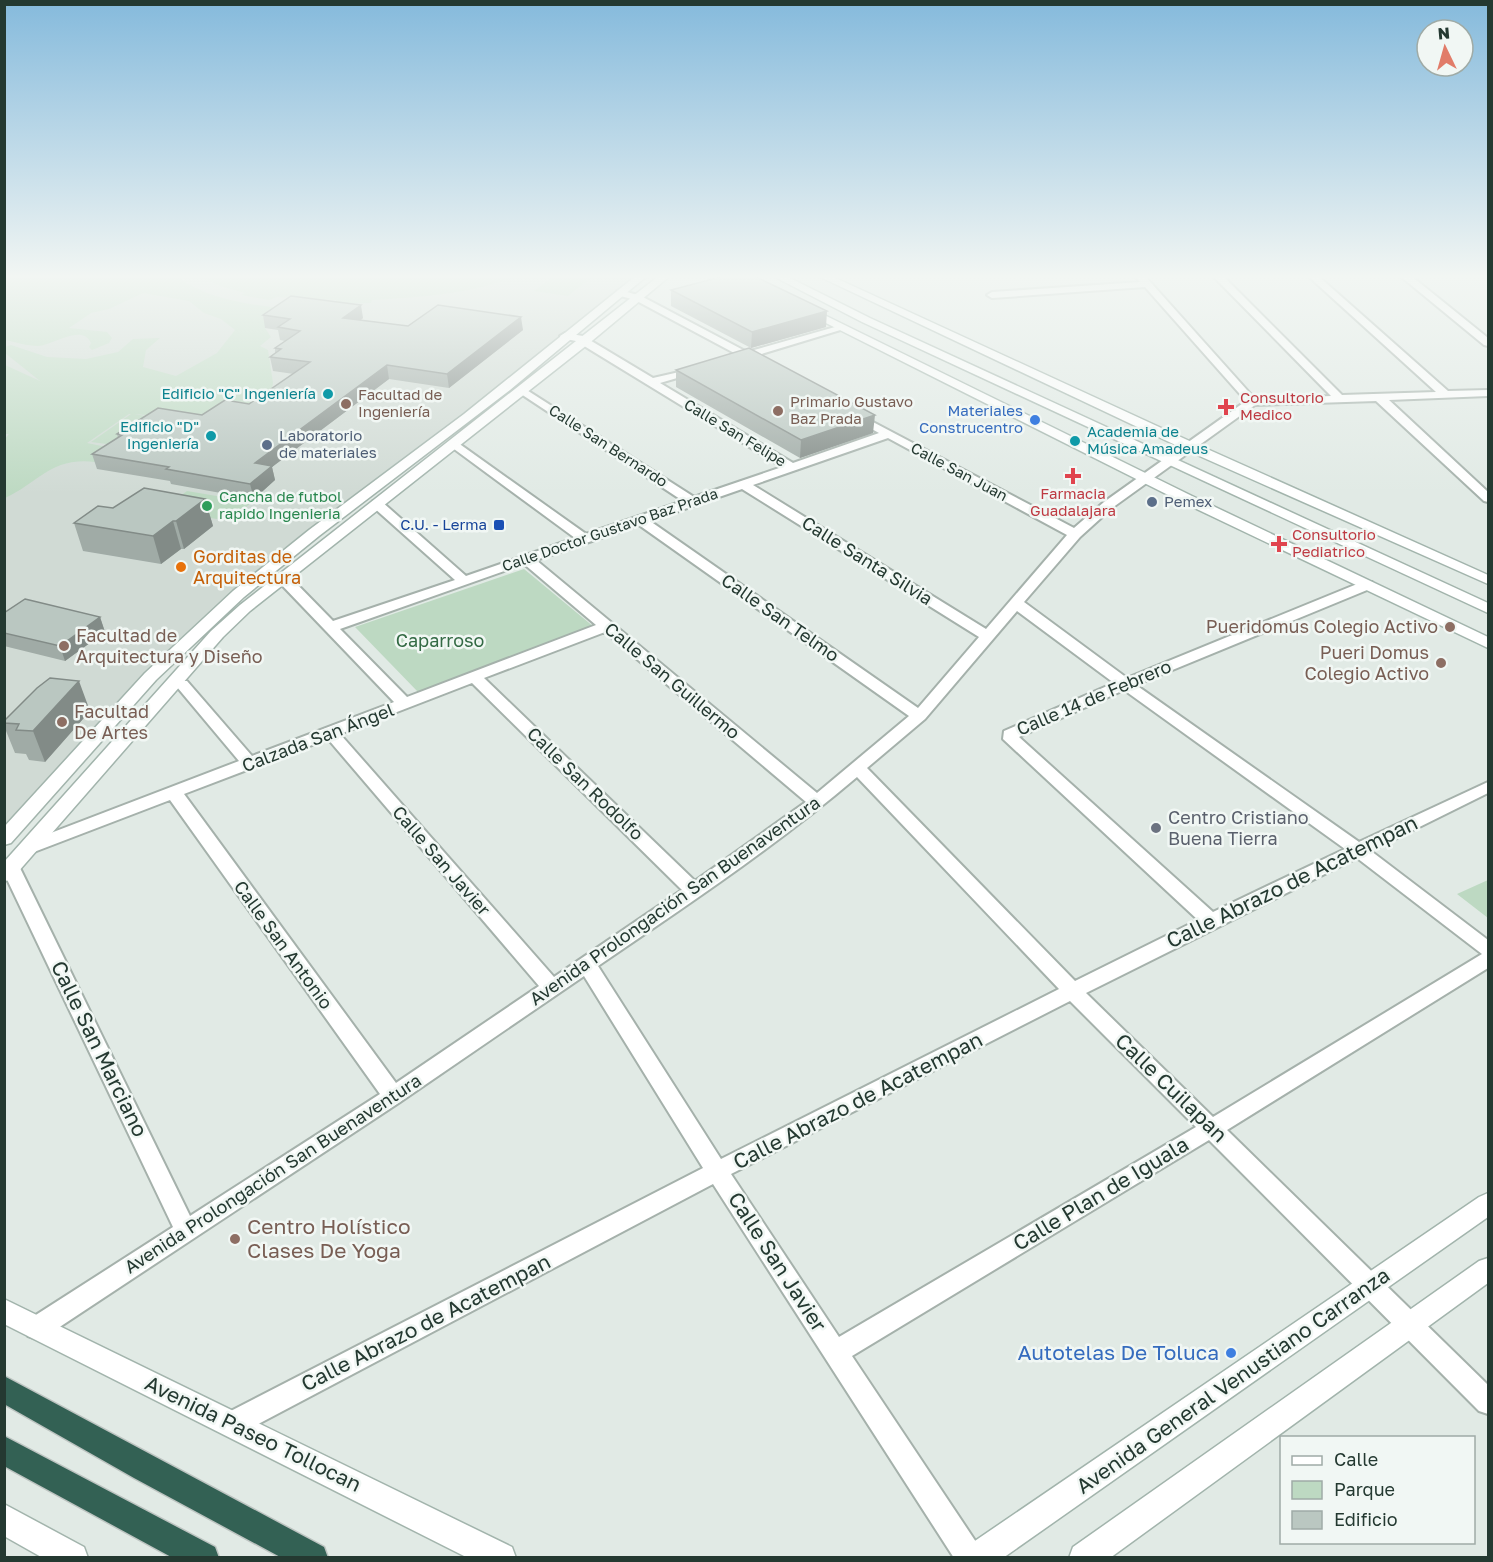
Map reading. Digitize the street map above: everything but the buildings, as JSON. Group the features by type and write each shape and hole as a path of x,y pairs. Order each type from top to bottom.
{"highway":[{"path":"4,1389 144,1468 313,1557"},
{"path":"4,1450 204,1557"}],"main road":[{"path":"4,838 153,675 203,625 262,574 507,387 552,348"},
{"path":"8,872 217,634 245,608 577,348"},
{"path":"882,348 1488,643"},
{"path":"926,348 1488,610"},
{"path":"978,348 1191,447 1488,580"},
{"name":"Avenida General Venustiano Carranza","path":"977,1557 1488,1204"},
{"path":"1084,1557 1488,1269"},
{"name":"Avenida Paseo Tollocan","path":"4,1311 501,1557"},
{"path":"4,1519 73,1557"}],"street":[{"name":"Calle San Felipe","path":"592,348 792,468"},
{"path":"733,348 767,367"},
{"path":"725,361 772,348"},
{"path":"1203,348 1252,402 1488,393"},
{"path":"1289,348 1340,399"},
{"path":"1393,348 1446,395"},
{"path":"651,382 704,367"},
{"name":"Calle San Bernardo","path":"522,390 693,502"},
{"path":"1380,398 1488,498"},
{"name":"Avenida Prolongación San Buenaventura","path":"37,1328 393,1096 694,891 817,802 920,717 1075,534 1108,505 1252,402"},
{"name":"Calle San Juan","path":"848,412 1075,534"},
{"name":"Calle Doctor Gustavo Baz Prada","path":"331,627 888,434"},
{"path":"454,444 584,539"},
{"name":"Calle Santa Silvia","path":"744,485 989,638"},
{"path":"377,504 464,580"},
{"name":"Calle San Telmo","path":"641,520 920,717"},
{"name":"Calle San Guillermo","path":"526,559 817,802"},
{"path":"283,578 405,704"},
{"name":"Calle 14 de Febrero","path":"1211,921 1009,736 1011,732 1367,585"},
{"path":"1017,604 1357,849 1488,949"},
{"name":"Calzada San Ángel","path":"28,848 607,627"},
{"name":"Calle San Rodolfo","path":"475,678 694,891"},
{"path":"182,684 250,764"},
{"name":"Calle San Javier","path":"331,733 552,988"},
{"name":"Calle Cuilapan","path":"859,769 1074,993 1488,1402"},
{"name":"Calle Abrazo de Acatempan","path":"232,1424 717,1171 1074,993 1211,921 1488,787"},
{"name":"Calle San Antonio","path":"174,793 393,1096"},
{"name":"Calle San Marciano","path":"8,872 186,1231"},
{"name":"Calle Plan de Iguala","path":"836,1352 1212,1128 1488,959"},
{"name":"Calle San Javier","path":"587,964 717,1171 970,1557"}],"shaded area":[{"path":"5,348 546,348 279,552 146,672 5,826"}],"green space":[{"path":"5,348 20,348 47,357 86,359 118,352 123,348 148,348 143,367 176,376 217,353 221,348 264,348 268,350 273,383 271,394 235,409 196,419 134,414 162,419 123,446 91,442 131,414 129,414 87,443 111,448 95,462 80,461 56,467 5,498 4,440 9,434 5,434 5,365 40,381 5,353"},
{"name":"Cancha de futbol rapido Ingenieria","path":"187,491 252,502 229,521 162,510"},
{"name":"Caparroso","path":"524,569 594,627 419,693 355,627"},
{"path":"1488,880 1488,918 1457,894"}],"place":[{"name":"Edificio \"C\" Ingeniería","path":"328,394"},
{"name":"Facultad de Ingeniería","path":"346,404"},
{"name":"Consultorio Medico","path":"1226,407"},
{"name":"Primario Gustavo Baz Prada","path":"778,411"},
{"name":"Materiales Construcentro","path":"1035,420"},
{"name":"Edificio \"D\" Ingeniería","path":"211,436"},
{"name":"Academia de Música Amadeus","path":"1075,441"},
{"name":"Laboratorio de materiales","path":"267,445"},
{"name":"Farmacia Guadalajara","path":"1073,476"},
{"name":"Pemex","path":"1152,502"},
{"name":"Cancha de futbol rapido Ingenieria","path":"207,506"},
{"name":"C.U. - Lerma","path":"499,525"},
{"name":"Consultorio Pediatrico","path":"1279,544"},
{"name":"Gorditas de Arquitectura","path":"181,567"},
{"name":"Pueridomus Colegio Activo","path":"1450,627"},
{"name":"Facultad de Arquitectura y Diseño","path":"64,646"},
{"name":"Pueri Domus Colegio Activo","path":"1441,663"},
{"name":"Facultad De Artes","path":"62,722"},
{"name":"Centro Cristiano Buena Tierra","path":"1156,828"},
{"name":"Centro Holístico Clases De Yoga","path":"235,1239"},
{"name":"Autotelas De Toluca","path":"1231,1353"}]}
